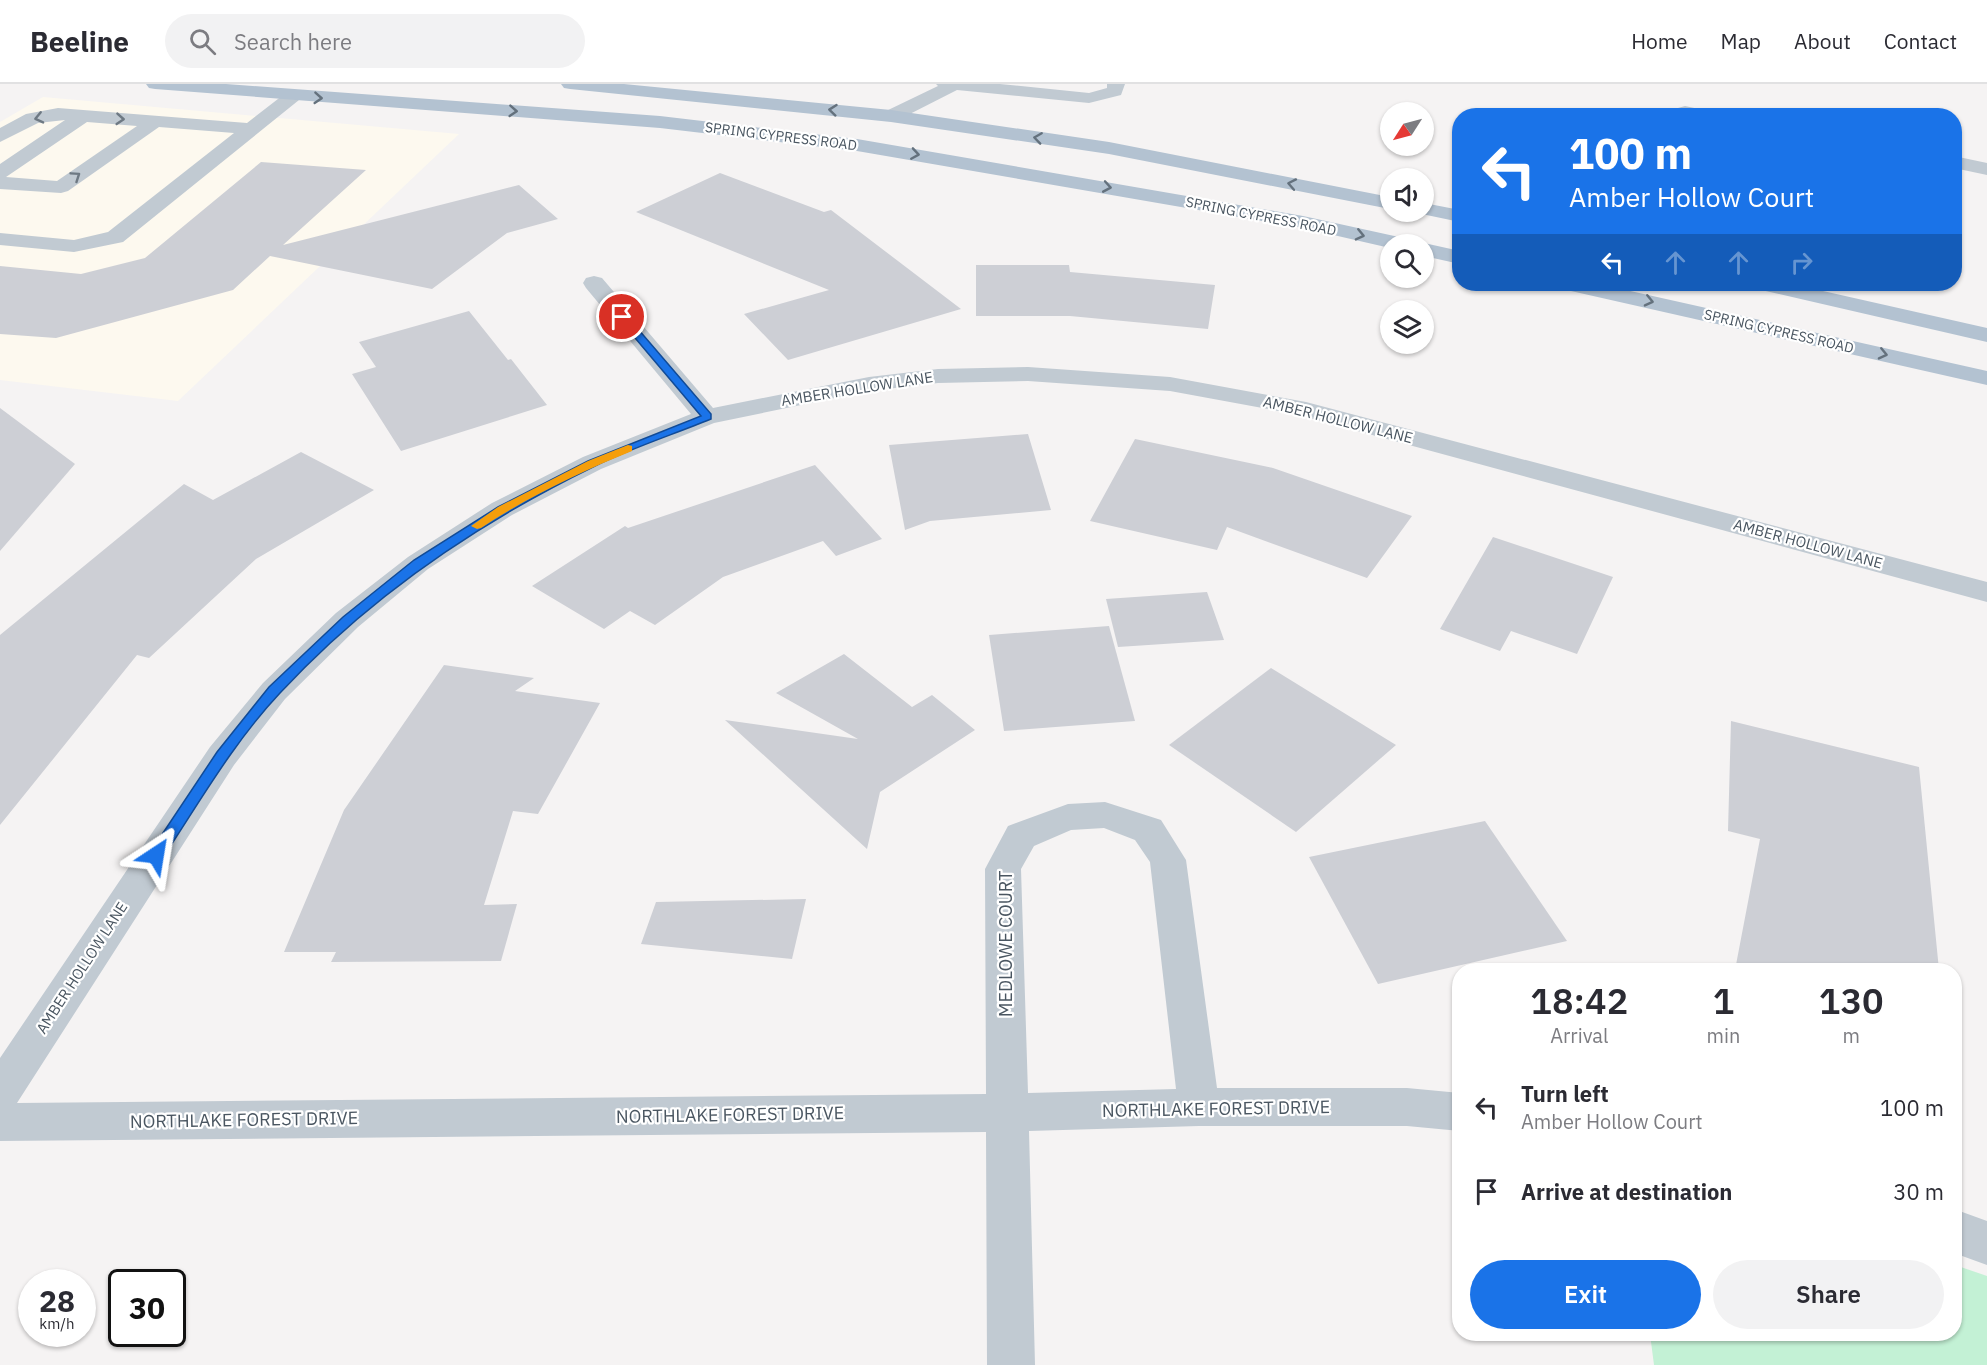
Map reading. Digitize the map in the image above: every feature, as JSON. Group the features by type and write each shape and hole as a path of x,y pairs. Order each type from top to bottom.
{"main road":[{"name":"SPRING CYPRESS ROAD","path":"155,84 660,122 857,145 1303,222 1380,239"},
{"name":"SPRING CYPRESS ROAD","path":"570,84 891,116 1109,148 1380,201"},
{"path":"857,145 891,116"},
{"path":"1303,222 1329,191"},
{"path":"1434,211 1452,214"},
{"path":"1434,252 1452,256"},
{"name":"SPRING CYPRESS ROAD","path":"1602,291 1987,378"},
{"path":"1795,291 1987,335"}],"street":[{"path":"891,116 948,85 998,87 1089,98 1115,91 1116,84"},
{"path":"891,116 897,95"},
{"path":"0,239 74,246 115,237 293,96"},
{"path":"0,136 33,118 58,114 251,129"},
{"path":"0,173 83,116"},
{"path":"0,183 61,187 156,121"},
{"path":"1962,164 1987,169"},
{"path":"594,283 707,417"},
{"name":"AMBER HOLLOW LANE","path":"0,1093 222,756 274,691 347,620 418,563 502,509 592,463 707,417 868,384 938,376 1028,374 1170,384 1297,407 1987,592"},
{"name":"MEDLOWE COURT","path":"1011,1365 1003,869 1021,836 1068,818 1105,815 1148,830 1168,860 1199,1107"},
{"name":"NORTHLAKE FOREST DRIVE","path":"0,1122 1007,1113 1199,1107 1407,1107 1452,1111"},
{"path":"1962,1234 1987,1244"}],"shaded area":[{"path":"43,97 459,134 178,401 0,380 0,122"}],"green space":[{"path":"1962,1267 1987,1276 1987,1365 1654,1365 1651,1341 1962,1341"}],"building":[{"path":"261,162 366,170 283,245 519,185 558,219 507,233 432,289 270,256 233,290 56,338 0,334 0,266 81,274 145,258"},
{"path":"720,173 824,212 831,210 961,309 788,360 744,314 829,290 636,212"},
{"path":"976,265 1069,265 1070,272 1215,285 1208,329 1070,316 976,316"},
{"path":"469,311 547,405 401,451 352,374 376,367 359,342"},
{"path":"0,408 75,464 0,551"},
{"path":"1028,434 1051,510 930,521 905,530 889,445"},
{"path":"1135,439 1273,468 1412,516 1367,578 1227,527 1217,550 1090,521"},
{"path":"301,452 374,490 256,559 149,658 137,655 0,825 0,635 184,484 213,500"},
{"path":"815,465 882,539 836,556 823,541 723,577 655,625 630,611 604,629 532,586 625,526 628,528"},
{"path":"1493,537 1613,577 1577,654 1511,631 1500,651 1440,629"},
{"path":"1207,592 1224,640 1118,647 1106,599"},
{"path":"1109,626 1135,721 1004,731 989,635"},
{"path":"844,654 912,707 932,695 975,730 880,792 867,849 725,720 858,739 776,693"},
{"path":"444,665 534,678 515,691 600,703 538,814 513,811 484,905 517,904 501,961 331,962 336,952 284,952 344,810"},
{"path":"1271,668 1396,745 1296,832 1169,745"},
{"path":"1731,721 1919,767 1938,963 1736,963 1760,839 1728,831"},
{"path":"1485,821 1567,941 1470,963 1452,963 1452,967 1378,984 1309,857"},
{"path":"806,899 792,959 641,944 656,902"}],"slow traffic":[{"path":"477,526 502,509 592,463 628,449"}],"route":[{"path":"156,855 222,756 274,691 347,620 418,563 502,509 592,463 707,417 622,317"}]}
